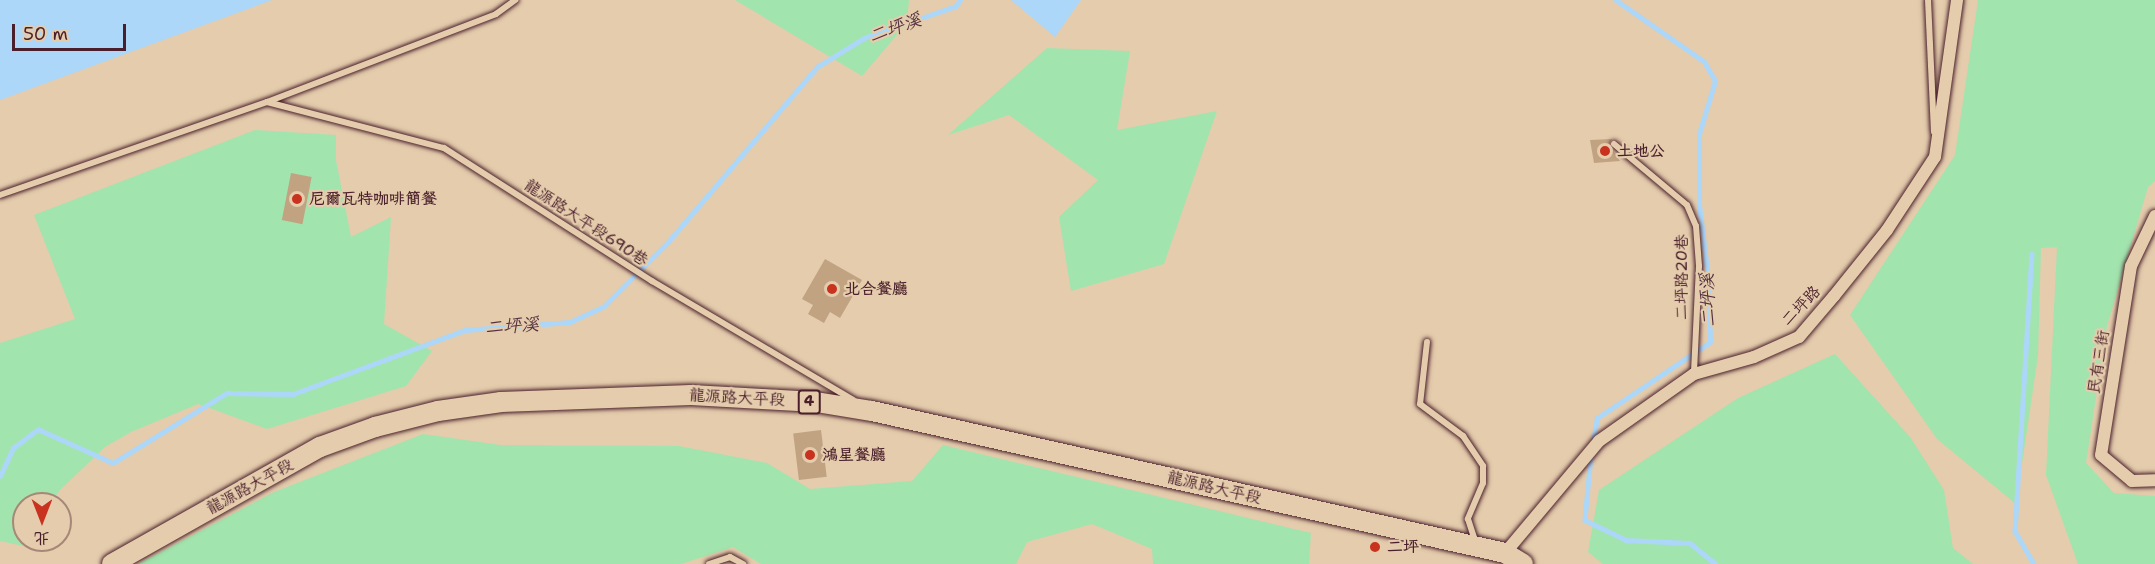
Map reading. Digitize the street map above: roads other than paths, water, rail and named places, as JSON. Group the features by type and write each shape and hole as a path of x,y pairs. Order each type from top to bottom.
{"main road":[{"name":"龍源路大平段","path":"112,564 320,447 375,427 438,411 566,397 690,395 816,402 872,411 1505,553 1523,564"}],"street":[{"name":"二坪路","path":"1505,553 1599,441 1694,374 1754,357 1798,337 1887,230 1935,157 1957,0"},
{"name":"民有三街","path":"2155,216 2131,266 2101,455 2132,481 2155,480"}],"lane":[{"path":"0,195 267,102 496,14 514,0"},
{"path":"1928,0 1935,157"},
{"name":"龍源路大平段690巷","path":"267,102 444,148 652,281 872,411"},
{"name":"二坪路20巷","path":"1614,144 1687,205 1696,225 1699,266 1694,374"},
{"path":"1427,342 1420,404 1463,435 1483,466 1483,483 1468,519 1477,547"},
{"path":"709,564 730,557 743,564"}],"water":[{"path":"0,0 272,0 0,100"},
{"path":"1011,0 1081,0 1055,37"}],"waterway":[{"name":"二坪溪","path":"0,476 13,448 38,429 113,463 227,393 293,394 465,330 570,322 604,306 668,242 817,67 864,38 956,6 960,0"},
{"name":"二坪溪","path":"1593,442 1597,418 1710,342 1709,286 1699,204 1699,134 1715,81 1704,62 1615,0"},
{"path":"2032,254 2015,531 2034,564"},
{"name":"二坪溪","path":"1591,456 1585,520 1626,540 1690,543 1716,564"}],"place":[{"name":"土地公","path":"1605,151"},
{"name":"尼爾瓦特咖啡簡餐","path":"297,199"},
{"name":"北合餐廳","path":"832,289"},
{"name":"鴻星餐廳","path":"810,455"},
{"name":"二坪","path":"1375,547"}]}
